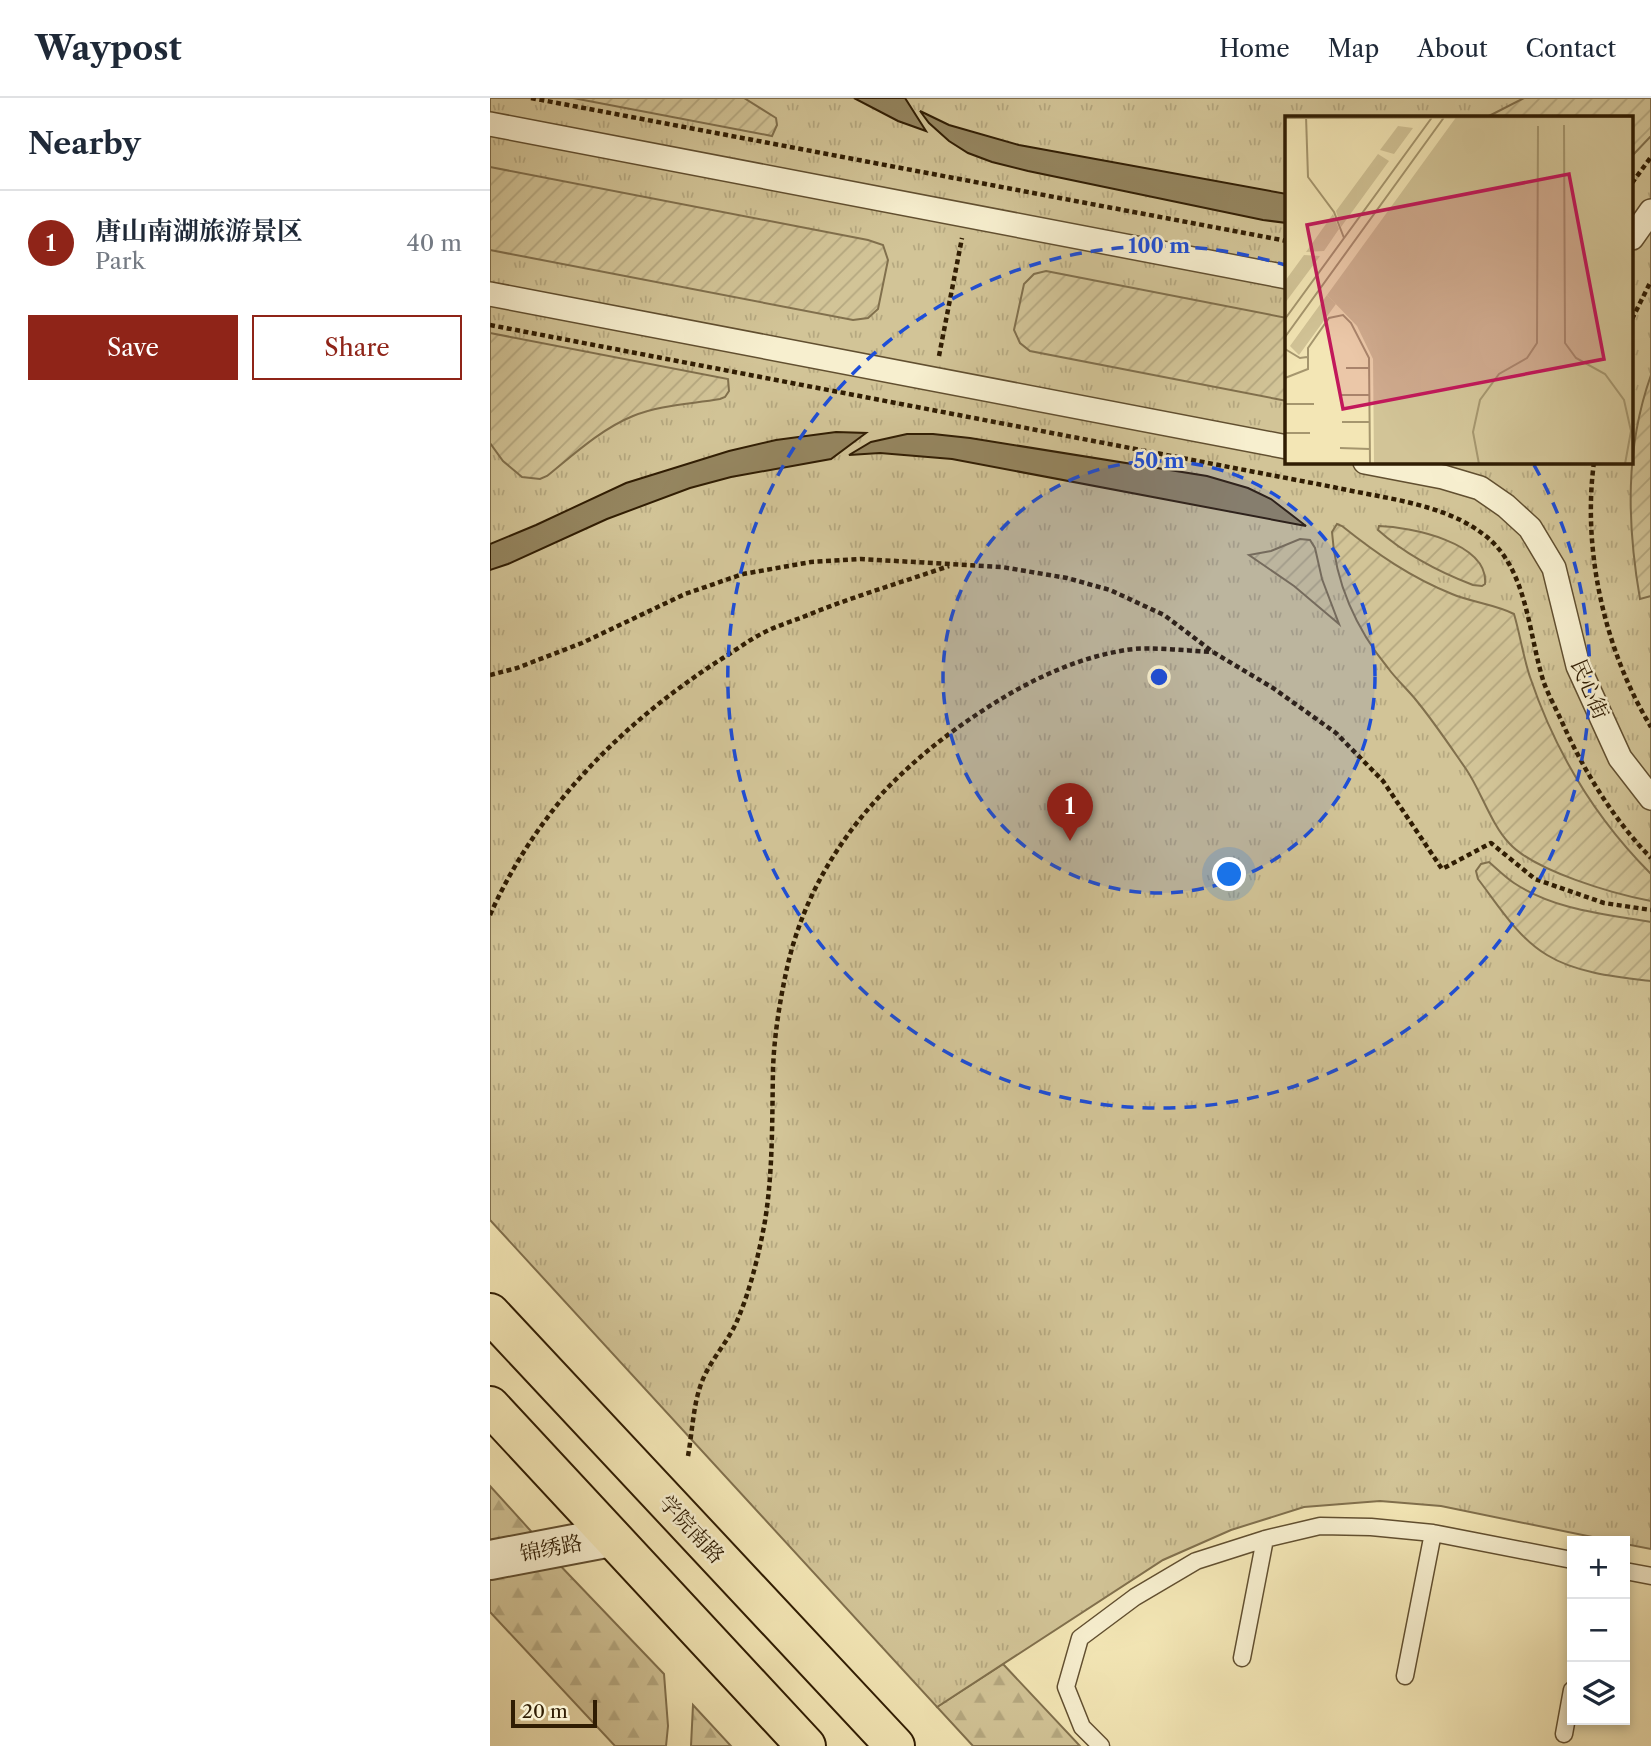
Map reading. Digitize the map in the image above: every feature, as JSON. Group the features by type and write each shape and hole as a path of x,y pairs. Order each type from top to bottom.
{"main road":[{"name":"学院南路","path":"490,1312 895,1746"},
{"path":"490,1406 806,1746"}],"street":[{"path":"490,124 1285,277"},
{"path":"1634,235 1651,211"},
{"path":"490,294 1285,447"},
{"name":"民心街","path":"1375,464 1443,477 1480,488 1506,506 1530,528 1554,568 1578,666 1620,758 1651,799"},
{"name":"锦绣路","path":"490,1560 611,1537"}],"lane":[{"path":"1101,1746 1082,1727 1066,1686 1080,1637 1135,1597 1196,1561 1265,1539 1320,1526 1371,1527 1433,1533 1567,1559"},
{"path":"1405,1676 1433,1533"},
{"path":"1242,1658 1265,1539"},
{"path":"1630,1572 1651,1576"},
{"path":"1564,1734 1567,1718"}],"path":[{"path":"531,98 1285,241"},
{"path":"1634,180 1651,157"},
{"path":"930,409 973,182"},
{"path":"1634,315 1651,281"},
{"path":"490,325 1333,487 1443,512 1485,535 1502,553 1514,573 1544,684 1581,764 1631,837 1651,858"},
{"path":"1594,464 1591,482 1594,559 1609,633 1637,705 1651,727"},
{"path":"490,675 517,668 582,643 685,594 743,574 811,562 861,559 1002,567 1067,579 1110,590 1164,615 1213,652 1273,688 1336,733 1383,781 1442,869 1491,843 1535,880 1604,903 1651,910"},
{"path":"490,915 504,885 538,831 578,779 634,722 673,692 763,633 822,609 952,565"},
{"path":"688,1456 699,1388 709,1363 737,1322 765,1221 773,1117 773,1067 787,967 801,923 840,844 865,810 937,741 1004,696 1068,664 1128,649 1213,652"}],"green space":[{"path":"490,98 1651,98 1651,1549 1630,1545 1630,1536 1588,1536 1441,1506 1380,1501 1304,1507 1231,1530 1163,1560 937,1707 490,1220"},
{"path":"573,98 744,98 776,118 777,125 772,136"},
{"path":"1524,98 1651,98 1651,136 1634,154 1634,116 1489,116"},
{"path":"490,167 883,245 888,260 878,309 868,318 853,320 490,250"},
{"path":"1046,271 1285,318 1285,401 1030,351 1020,343 1014,330 1024,284 1034,274"},
{"path":"490,333 728,379 729,391 720,399 664,407 633,416 599,435 547,476 540,479 522,477 503,461 490,443"},
{"path":"1651,375 1651,596 1640,599 1633,543 1631,486 1636,430"},
{"path":"1337,524 1422,580 1459,597 1514,614 1530,677 1552,731 1579,783 1595,807 1651,874 1651,901 1596,887 1555,872 1509,843 1497,827 1466,769 1423,708 1377,653 1357,621 1343,587 1334,551 1332,532"},
{"path":"1379,526 1427,534 1461,547 1474,557 1483,569 1485,584 1473,585 1423,562 1378,530"},
{"path":"1300,539 1310,540 1315,548 1322,579 1339,624 1294,586 1249,555 1271,551"},
{"path":"1489,862 1514,883 1546,899 1580,910 1651,922 1651,981 1584,970 1558,961 1537,948 1509,920 1478,879 1476,871 1481,864"},
{"path":"490,1486 539,1540 490,1548"},
{"path":"552,1557 664,1674 668,1726 666,1746 615,1746 490,1612 490,1569"},
{"path":"1003,1664 1080,1746 973,1746 937,1707"},
{"path":"693,1705 731,1746 691,1746"}],"building":[{"path":"854,98 905,98 926,131 898,121"},
{"path":"920,111 949,125 1019,145 1285,194 1285,223 992,162 968,153 929,123"},
{"path":"836,432 866,433 831,459 731,477 690,488 607,519 490,570 490,544 626,483 729,451 776,440"},
{"path":"907,434 970,438 1207,476 1248,488 1271,499 1306,526 952,459 880,453 849,455 871,442"}],"place":[{"name":"唐山南湖旅游景区","path":"1070,841"}]}
